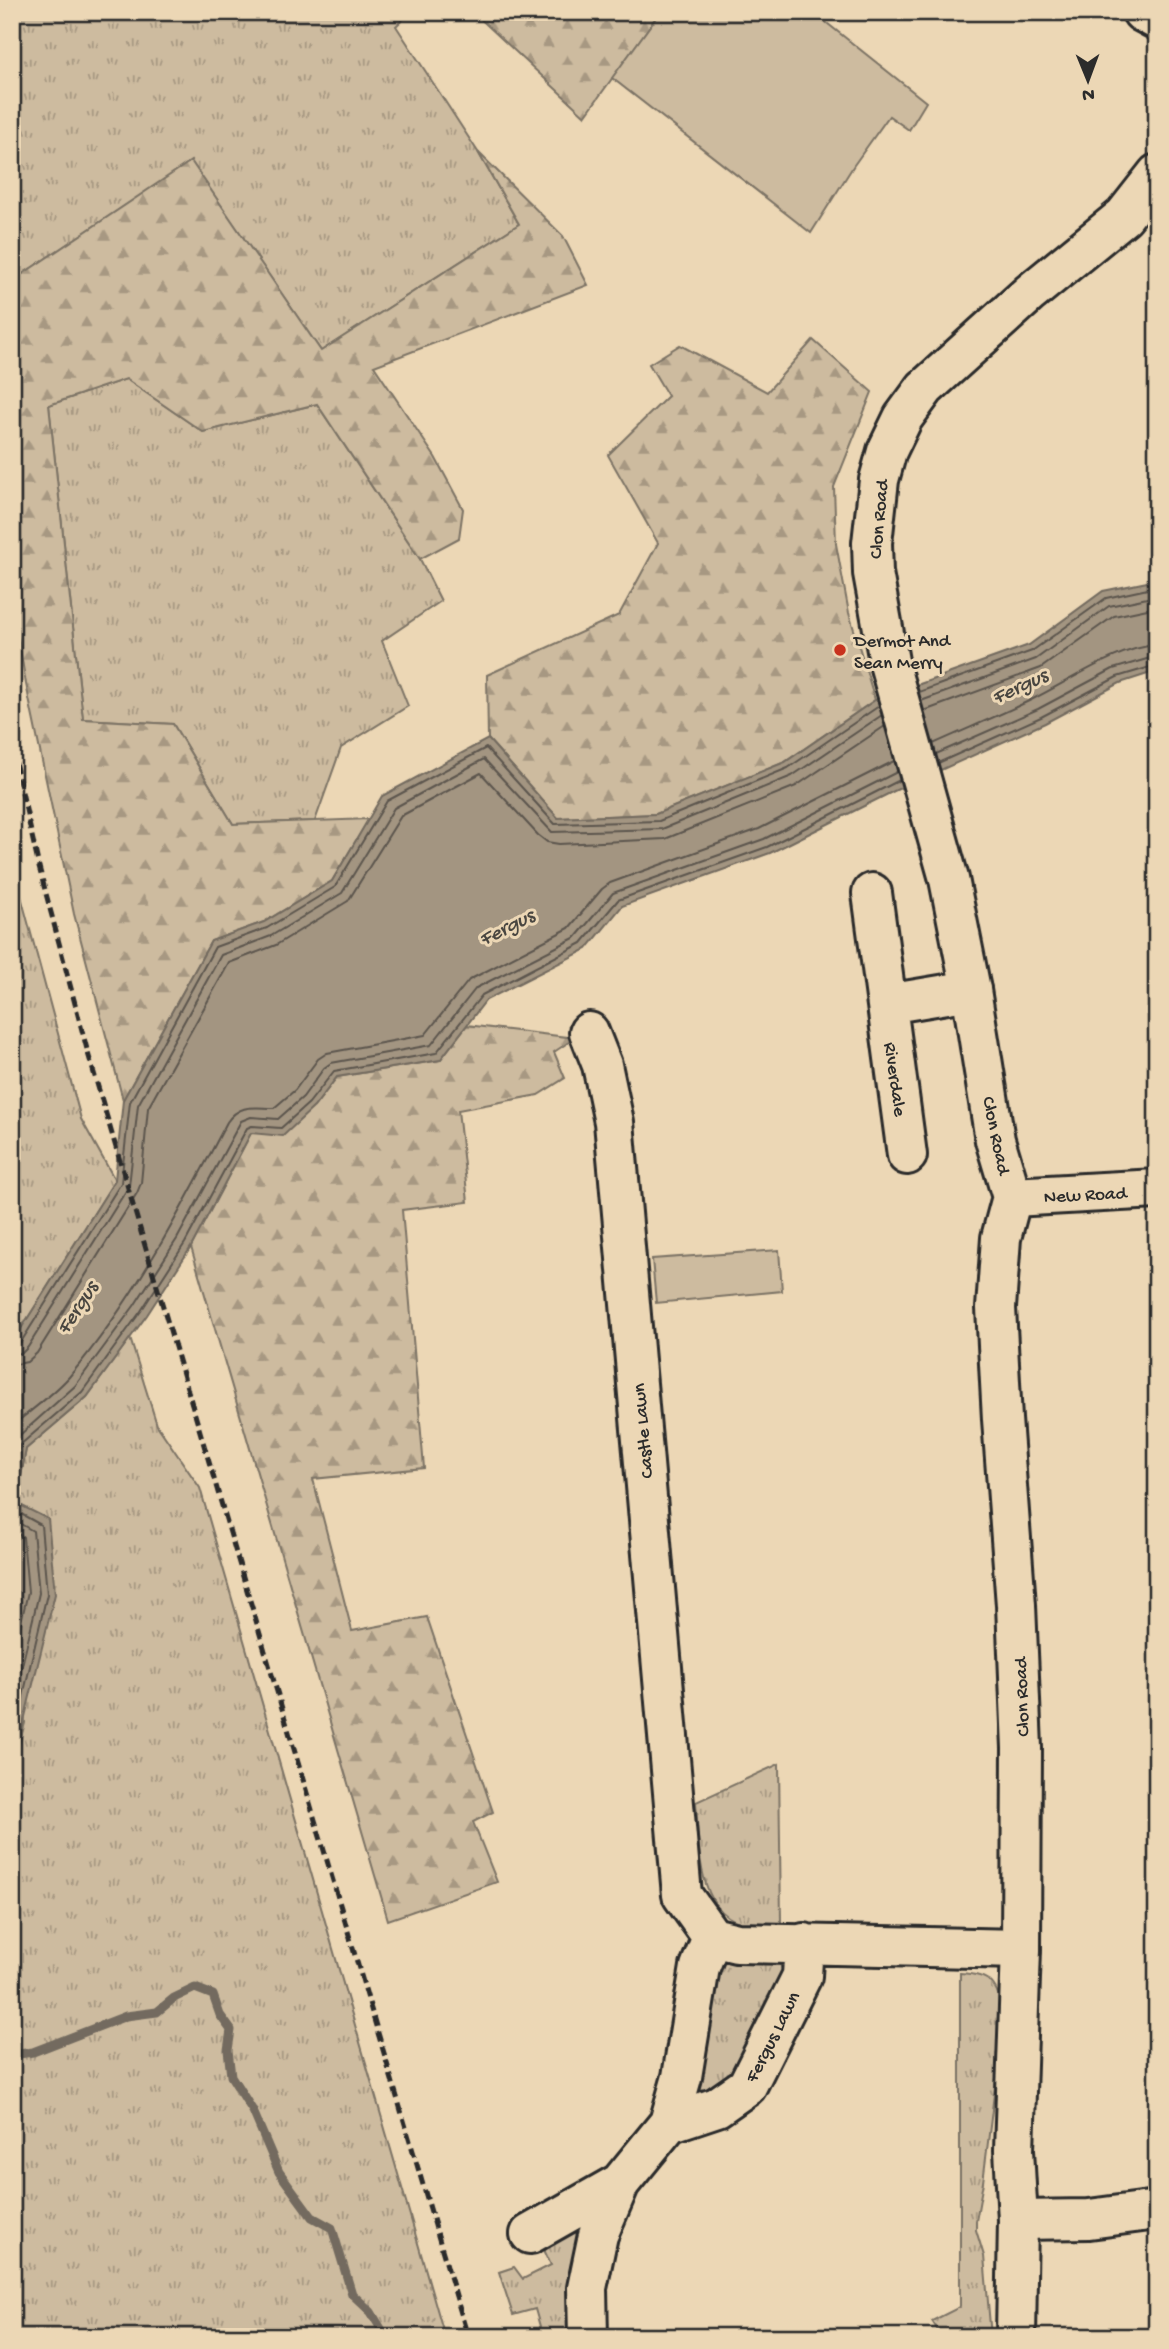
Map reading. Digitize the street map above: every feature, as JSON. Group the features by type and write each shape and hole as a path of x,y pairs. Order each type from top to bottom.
{"street":[{"path":"1142,12 1157,20"},
{"name":"Clon Road","path":"1016,2337 1018,2220 1014,2150 1021,1950 1022,1748 1016,1605 996,1308 1001,1238 1012,1197 995,1140 971,990 948,879 890,667 873,573 872,542 879,481 887,451 903,418 925,388 1030,293 1140,211 1157,174"},
{"name":"Riverdale","path":"872,893 907,1155"},
{"path":"887,1004 971,990"},
{"name":"Castle Lawn","path":"589,1032 602,1065 614,1122 682,1895 712,1937"},
{"name":"New Road","path":"1012,1197 1157,1189"},
{"path":"588,2337 587,2288 598,2235 620,2183 669,2123 682,2077 699,1967 712,1937 737,1943 1021,1950"},
{"name":"Fergus Lawn","path":"669,2123 717,2107 747,2087 802,1976 804,1943"},
{"path":"530,2234 620,2183"},
{"path":"1018,2220 1089,2219 1157,2210"}],"green space":[{"path":"12,12 411,12 396,26 478,152 519,224 321,351 191,162 12,281"},
{"path":"473,12 660,12 585,116"},
{"path":"660,12 813,12 926,102 909,130 889,116 811,233 612,78"},
{"path":"478,152 563,236 588,285 374,366 435,457 463,509 459,538 420,559 317,404 203,432 126,379 49,405 83,719 173,724 233,824 369,819 332,881 264,922 211,941 123,1100 74,914 26,684 12,601 12,281 191,161 321,351 519,224"},
{"path":"813,340 872,392 834,487 836,544 849,613 875,700 785,762 656,814 558,818 488,739 487,675 619,615 658,543 608,455 668,396 649,364 680,345 767,392"},
{"path":"126,379 203,432 317,404 420,559 441,601 382,641 408,706 341,748 315,821 233,824 173,724 83,719 49,405"},
{"path":"12,863 81,1119 115,1180 12,1343"},
{"path":"467,1025 575,1038 554,1052 565,1078 538,1095 458,1110 468,1202 402,1210 424,1468 313,1479 352,1631 427,1617 493,1812 473,1822 497,1882 388,1920 191,1247 251,1133 314,1107 337,1077 440,1060"},
{"path":"779,1250 782,1291 656,1303 652,1259"},
{"path":"130,1338 157,1425 200,1488 445,2337 12,2337 12,1770 25,1723 16,1503 26,1449 87,1397"},
{"path":"779,1764 781,1923 748,1924 731,1918 718,1907 709,1892 700,1855 696,1802"},
{"path":"730,1961 767,1961 780,1964 783,1972 744,2073 703,2094 696,2082 715,1966"},
{"path":"960,1973 980,1976 991,1983 1004,2014 976,2221 984,2256 991,2337 942,2337 932,2321 960,2307"},
{"path":"595,2212 575,2337 543,2337 535,2309 513,2315 499,2272 514,2267 523,2279 551,2265 545,2252 547,2236"}],"water":[{"name":"Fergus","path":"1157,580 1157,671 1120,683 1045,723 894,791 770,853 622,906 587,949 486,1000 440,1060 337,1077 314,1107 283,1136 251,1133 191,1247 147,1315 87,1397 26,1449 16,1503 48,1519 55,1594 12,1770 12,1343 115,1180 123,1100 211,941 264,922 332,881 382,796 488,739 558,818 656,814 785,762 875,700 1029,645 1103,591"}],"waterway":[{"path":"12,2055 33,2052 126,2016 157,2012 174,1998 195,1988 213,1995 220,2015 231,2030 228,2050 231,2076 253,2111 279,2172 312,2217 332,2228 352,2294 371,2312 386,2337"}],"railway":[{"path":"12,748 39,867 88,1053 468,2337"}],"place":[{"name":"Dermot And Sean Merry","path":"840,650"}]}
